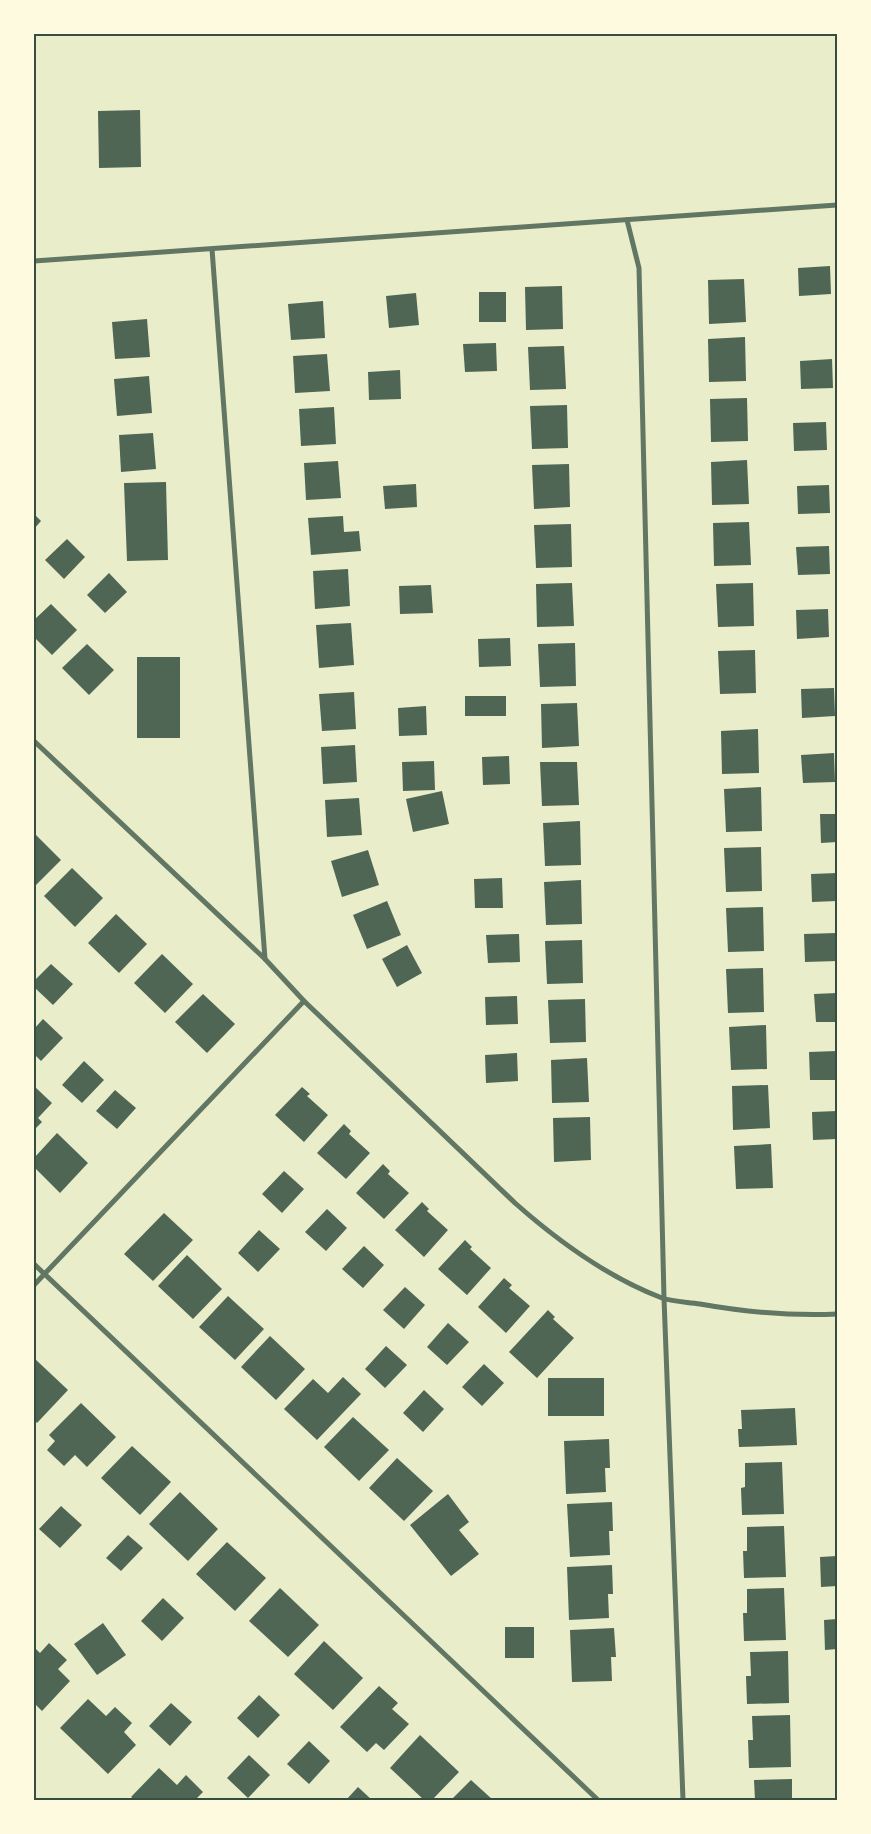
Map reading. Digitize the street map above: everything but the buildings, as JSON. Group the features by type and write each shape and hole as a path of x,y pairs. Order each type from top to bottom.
{"street":[{"path":"34,261 837,205"},
{"path":"628,220 639,268 664,1298 683,1800"},
{"path":"212,249 265,959"},
{"path":"34,741 265,959 304,1001 508,1196 543,1228 573,1250 604,1270 664,1298 737,1311 812,1315 837,1314"},
{"path":"34,1285 304,1001"},
{"path":"34,1264 598,1800"}]}
